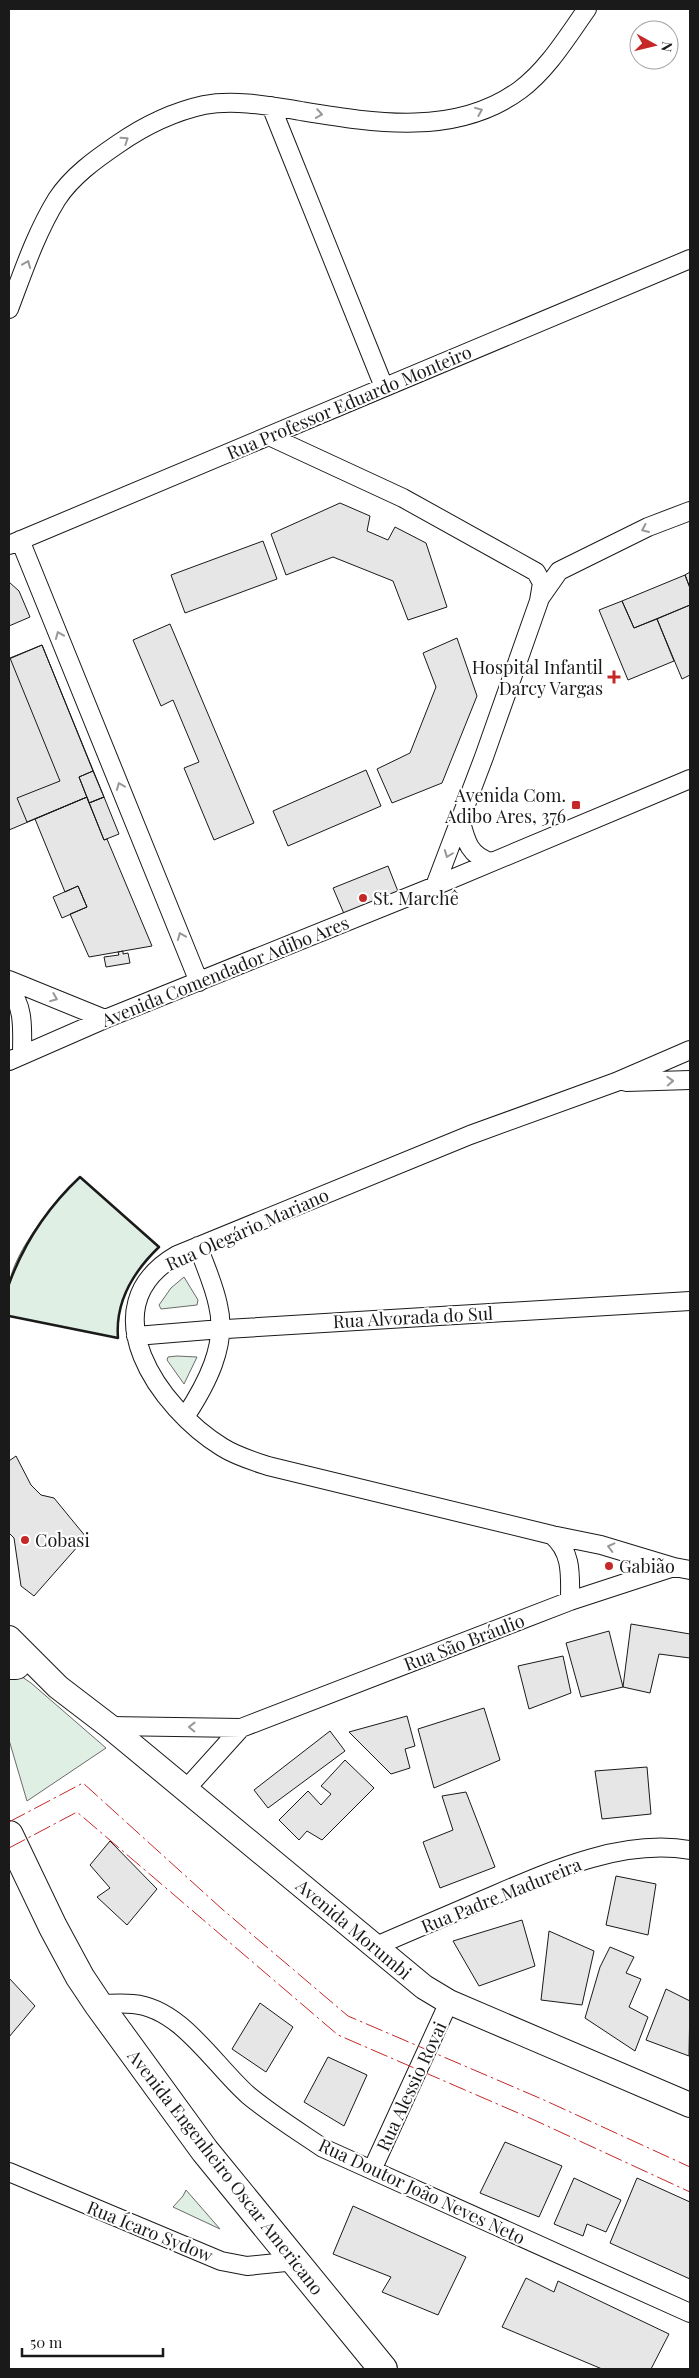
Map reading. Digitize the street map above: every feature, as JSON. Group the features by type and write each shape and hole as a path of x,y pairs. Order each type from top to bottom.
{"main road":[{"name":"Avenida Morumbi","path":"9,1638 58,1687 186,1788 374,1947 424,1986 449,2002 690,2105"},
{"name":"Avenida Morumbi","path":"11,1664 58,1687"},
{"name":"Avenida Engenheiro Oscar Americano","path":"9,1835 23,1868 53,1927 80,1977 98,2004 205,2151 383,2369"}],"street":[{"path":"9,309 41,229 58,197 90,163 137,131 173,114 205,105 238,103 271,106 352,119 416,124 460,118 482,110 519,90 539,72 587,9"},
{"path":"271,106 384,387"},
{"name":"Rua Professor Eduardo Monteiro","path":"14,542 690,259"},
{"path":"269,436 403,498 536,572 542,583 520,657 436,886"},
{"path":"529,569 558,571 648,528 690,511"},
{"path":"14,542 199,982"},
{"path":"538,601 558,571"},
{"name":"Avenida Comendador Adibo Ares","path":"15,1058 105,1019 436,886 690,779"},
{"path":"461,822 465,840 470,849 476,856 491,862"},
{"path":"9,980 105,1019"},
{"path":"9,988 18,1004 22,1017 15,1058"},
{"name":"Rua Olegário Mariano","path":"682,1568 620,1550 552,1536 268,1466 223,1448 184,1417 154,1381 144,1364 136,1336 137,1309 148,1278 160,1265 198,1246 470,1135 616,1082 690,1050"},
{"path":"616,1082 690,1080"},
{"path":"184,1417 200,1393 217,1353 220,1329 219,1306 198,1246"},
{"name":"Rua Alvorada do Sul","path":"136,1336 220,1329 690,1301"},
{"path":"552,1536 561,1543 570,1564 570,1601"},
{"name":"Rua São Bráulio","path":"109,1726 241,1728 570,1601 682,1568"},
{"name":"Rua São Bráulio","path":"186,1788 241,1728"},
{"name":"Rua Padre Madureira","path":"374,1947 534,1878 589,1860 634,1850 690,1850"},
{"name":"Rua Alessio Rovai","path":"372,2170 449,2002"},
{"name":"Rua Doutor João Neves Neto","path":"98,2004 134,2004 152,2009 169,2018 195,2039 247,2094 323,2148 690,2313"},
{"name":"Rua Ícaro Sydow","path":"9,2172 221,2260 247,2266 296,2262"}],"green space":[{"path":"80,1177 159,1247 142,1266 128,1288 120,1312 118,1338 9,1316 9,1285 12,1271 19,1257 48,1212"},
{"path":"184,1277 198,1300 197,1305 161,1309 159,1305 171,1288"},
{"path":"168,1357 197,1357 184,1384 167,1360"},
{"path":"9,1668 31,1683 106,1748 27,1801 9,1740"},
{"path":"186,2190 220,2229 173,2207"}],"building":[{"path":"340,503 370,516 367,531 388,540 395,527 426,543 447,607 408,620 393,581 333,557 286,575 271,534"},
{"path":"263,541 277,579 185,613 171,575"},
{"path":"690,572 690,588 685,575"},
{"path":"685,575 690,588 690,605 634,628 622,601"},
{"path":"9,582 19,591 30,617 9,626"},
{"path":"622,601 634,628 657,619 674,661 628,680 599,610"},
{"path":"690,605 690,675 682,679 657,619"},
{"path":"170,624 254,823 214,840 184,768 199,762 173,700 161,706 133,640"},
{"path":"457,638 477,696 442,783 392,803 377,769 410,753 436,687 423,653"},
{"path":"42,645 104,797 89,803 87,797 9,830 9,659"},
{"path":"42,645 93,771 79,777 87,797 27,822 17,798 60,781 10,658"},
{"path":"366,770 381,806 288,846 273,811"},
{"path":"93,771 104,797 89,803 79,777"},
{"path":"87,797 104,840 107,839 152,946 89,957 70,914 87,907 78,886 65,892 35,819"},
{"path":"104,797 119,834 104,840 89,803"},
{"path":"388,866 399,894 345,916 333,888"},
{"path":"78,886 87,907 62,918 53,897"},
{"path":"123,951 123,954 128,953 130,963 106,967 104,957 119,955 118,952"},
{"path":"16,1456 31,1485 41,1495 54,1498 86,1537 34,1596 21,1586 14,1538 9,1533 9,1461"},
{"path":"631,1624 690,1634 690,1658 659,1654 650,1693 623,1687"},
{"path":"609,1631 623,1687 581,1697 566,1643"},
{"path":"563,1656 571,1693 529,1709 518,1666"},
{"path":"484,1708 500,1760 434,1788 418,1729"},
{"path":"407,1716 415,1746 405,1749 410,1768 391,1774 349,1732"},
{"path":"330,1731 345,1751 268,1808 254,1790"},
{"path":"345,1760 374,1788 322,1840 307,1831 299,1840 279,1820 308,1791 321,1805 331,1794 321,1786"},
{"path":"647,1767 651,1814 602,1819 595,1771"},
{"path":"466,1792 495,1867 440,1888 423,1842 453,1830 442,1796"},
{"path":"110,1841 157,1889 127,1925 97,1897 110,1888 90,1865"},
{"path":"616,1876 656,1884 648,1935 606,1925"},
{"path":"522,1920 535,1966 479,1986 453,1941"},
{"path":"549,1931 594,1951 582,2005 541,2000"},
{"path":"610,1947 634,1957 626,1973 641,1979 629,2007 648,2017 635,2051 585,2018 600,1967"},
{"path":"9,1978 35,2006 9,2037"},
{"path":"666,1989 690,2001 689,2056 646,2040"},
{"path":"260,2003 293,2027 266,2072 232,2049"},
{"path":"328,2057 367,2075 344,2126 304,2102"},
{"path":"505,2142 562,2166 539,2217 480,2193"},
{"path":"574,2178 621,2200 606,2232 587,2224 583,2236 554,2224"},
{"path":"637,2178 690,2202 690,2279 610,2243"},
{"path":"353,2206 466,2257 438,2315 382,2292 391,2277 333,2254"},
{"path":"526,2278 554,2292 558,2281 669,2334 651,2369 602,2369 502,2327"}],"wall":[{"path":"9,1284 22,1254 38,1226 47,1213 80,1177 159,1247 142,1266 128,1288 120,1312 118,1338 9,1316"}],"power":[{"path":"9,1822 83,1783 222,1909 348,2016 544,2100 690,2167"},
{"path":"9,1848 77,1812 338,2035 532,2119 690,2192"}],"place":[{"name":"Hospital Infantil Darcy Vargas","path":"614,677"},
{"name":"Avenida Com. Adibo Ares, 376","path":"576,805"},
{"name":"St. Marchê","path":"363,898"},
{"name":"Cobasi","path":"25,1540"},
{"name":"Gabião","path":"609,1566"}]}
